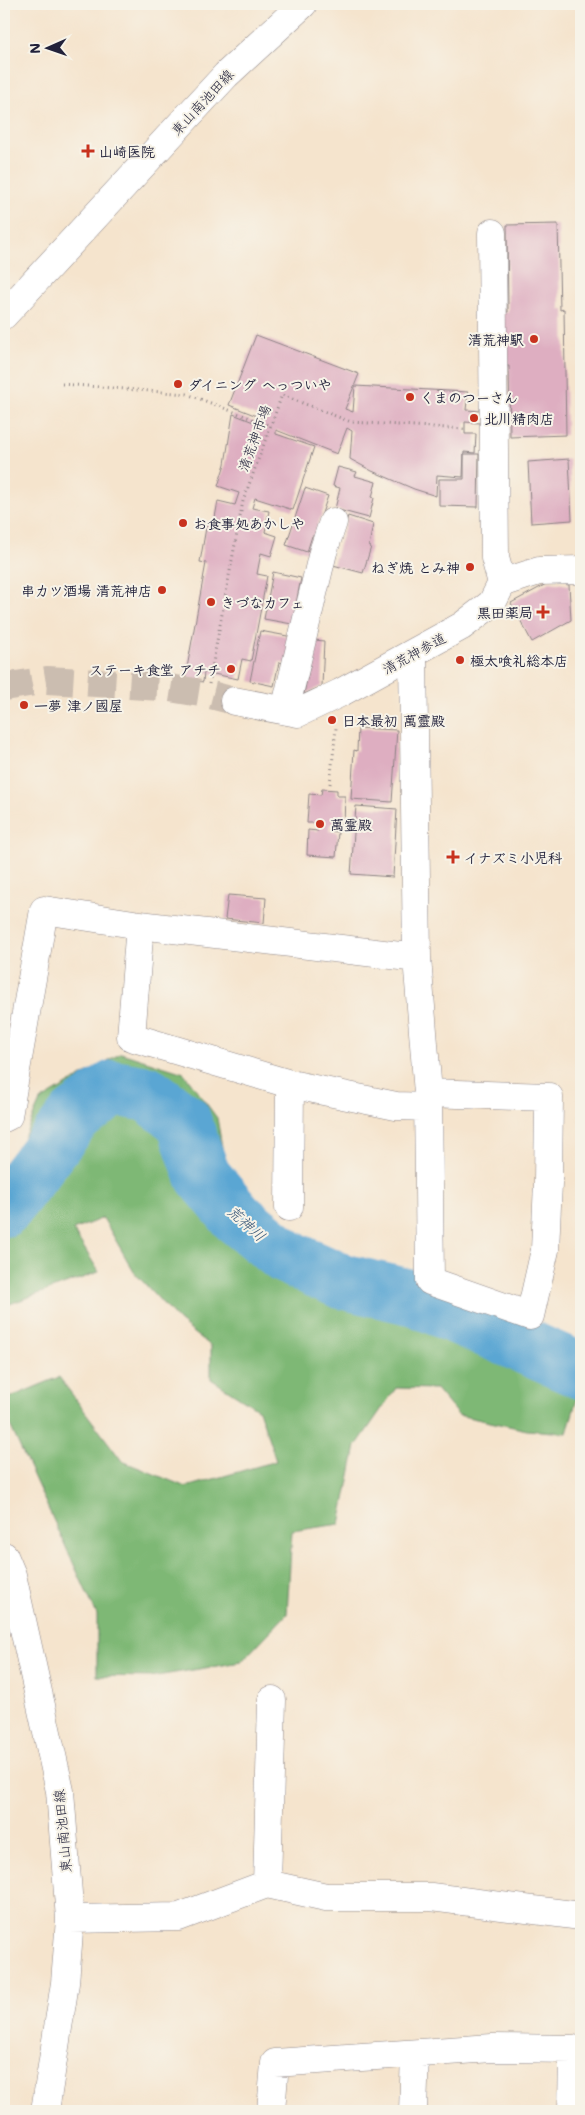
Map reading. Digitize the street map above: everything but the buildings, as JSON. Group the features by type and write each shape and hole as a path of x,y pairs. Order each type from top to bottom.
{"street":[{"name":"東山南池田線","path":"4,315 226,75 303,4"},
{"path":"492,234 495,558 497,593"},
{"path":"285,710 323,552 333,522"},
{"name":"清荒神参道","path":"234,701 298,713 340,693 462,626 497,593 538,571 581,570"},
{"path":"140,925 132,1038 290,1084 396,1106 428,1100 549,1097 548,1183 544,1250 530,1316 430,1281 428,1100 417,958 412,654"},
{"path":"4,1118 8,1116 44,910 140,925 417,958"},
{"path":"289,1207 290,1084"},
{"name":"東山南池田線","path":"4,1556 12,1575 60,1791 70,1919 65,1983 45,2111"},
{"path":"267,1884 272,1700"},
{"path":"70,1919 179,1917 267,1884 326,1897 431,1897 581,1916"},
{"path":"271,2111 275,2063 492,2048 573,2049 572,2111"},
{"path":"414,2111 415,2054"}],"path":[{"path":"62,384 187,394 271,426"},
{"name":"清荒神市場","path":"211,674 243,501 282,394 351,422 465,429"},
{"path":"330,784 336,726"}],"green space":[{"path":"121,1053 184,1073 217,1118 227,1176 323,1256 511,1340 581,1385 567,1433 527,1430 458,1415 436,1389 396,1388 356,1446 340,1524 292,1531 287,1614 241,1662 151,1677 97,1676 97,1615 4,1412 4,1400 59,1377 122,1461 186,1487 276,1461 259,1410 211,1379 211,1346 179,1321 134,1272 103,1218 73,1230 99,1272 4,1306 4,1174 14,1160 40,1101"}],"waterway":[{"name":"荒神川","path":"4,1209 75,1116 114,1088 148,1094 183,1120 203,1176 238,1218 285,1256 341,1281 415,1298 581,1371"}],"tunnel":[{"path":"4,687 47,680 163,687 207,694 234,701"}],"place":[{"name":"山崎医院","path":"88,151"},
{"name":"清荒神駅","path":"534,339"},
{"name":"ダイニング へっついや","path":"178,384"},
{"name":"くまのつーさん","path":"410,397"},
{"name":"北川精肉店","path":"474,418"},
{"name":"お食事処あかしや","path":"183,523"},
{"name":"ねぎ焼 とみ神","path":"470,567"},
{"name":"串カツ酒場 清荒神店","path":"162,590"},
{"name":"きづなカフェ","path":"211,602"},
{"name":"黒田薬局","path":"543,612"},
{"name":"極太喰礼総本店","path":"460,660"},
{"name":"ステーキ食堂 アチチ","path":"231,669"},
{"name":"一夢 津ノ國屋","path":"24,705"},
{"name":"日本最初 萬靈殿","path":"332,720"},
{"name":"萬霊殿","path":"320,824"},
{"name":"イナズミ小児科","path":"453,857"}]}
